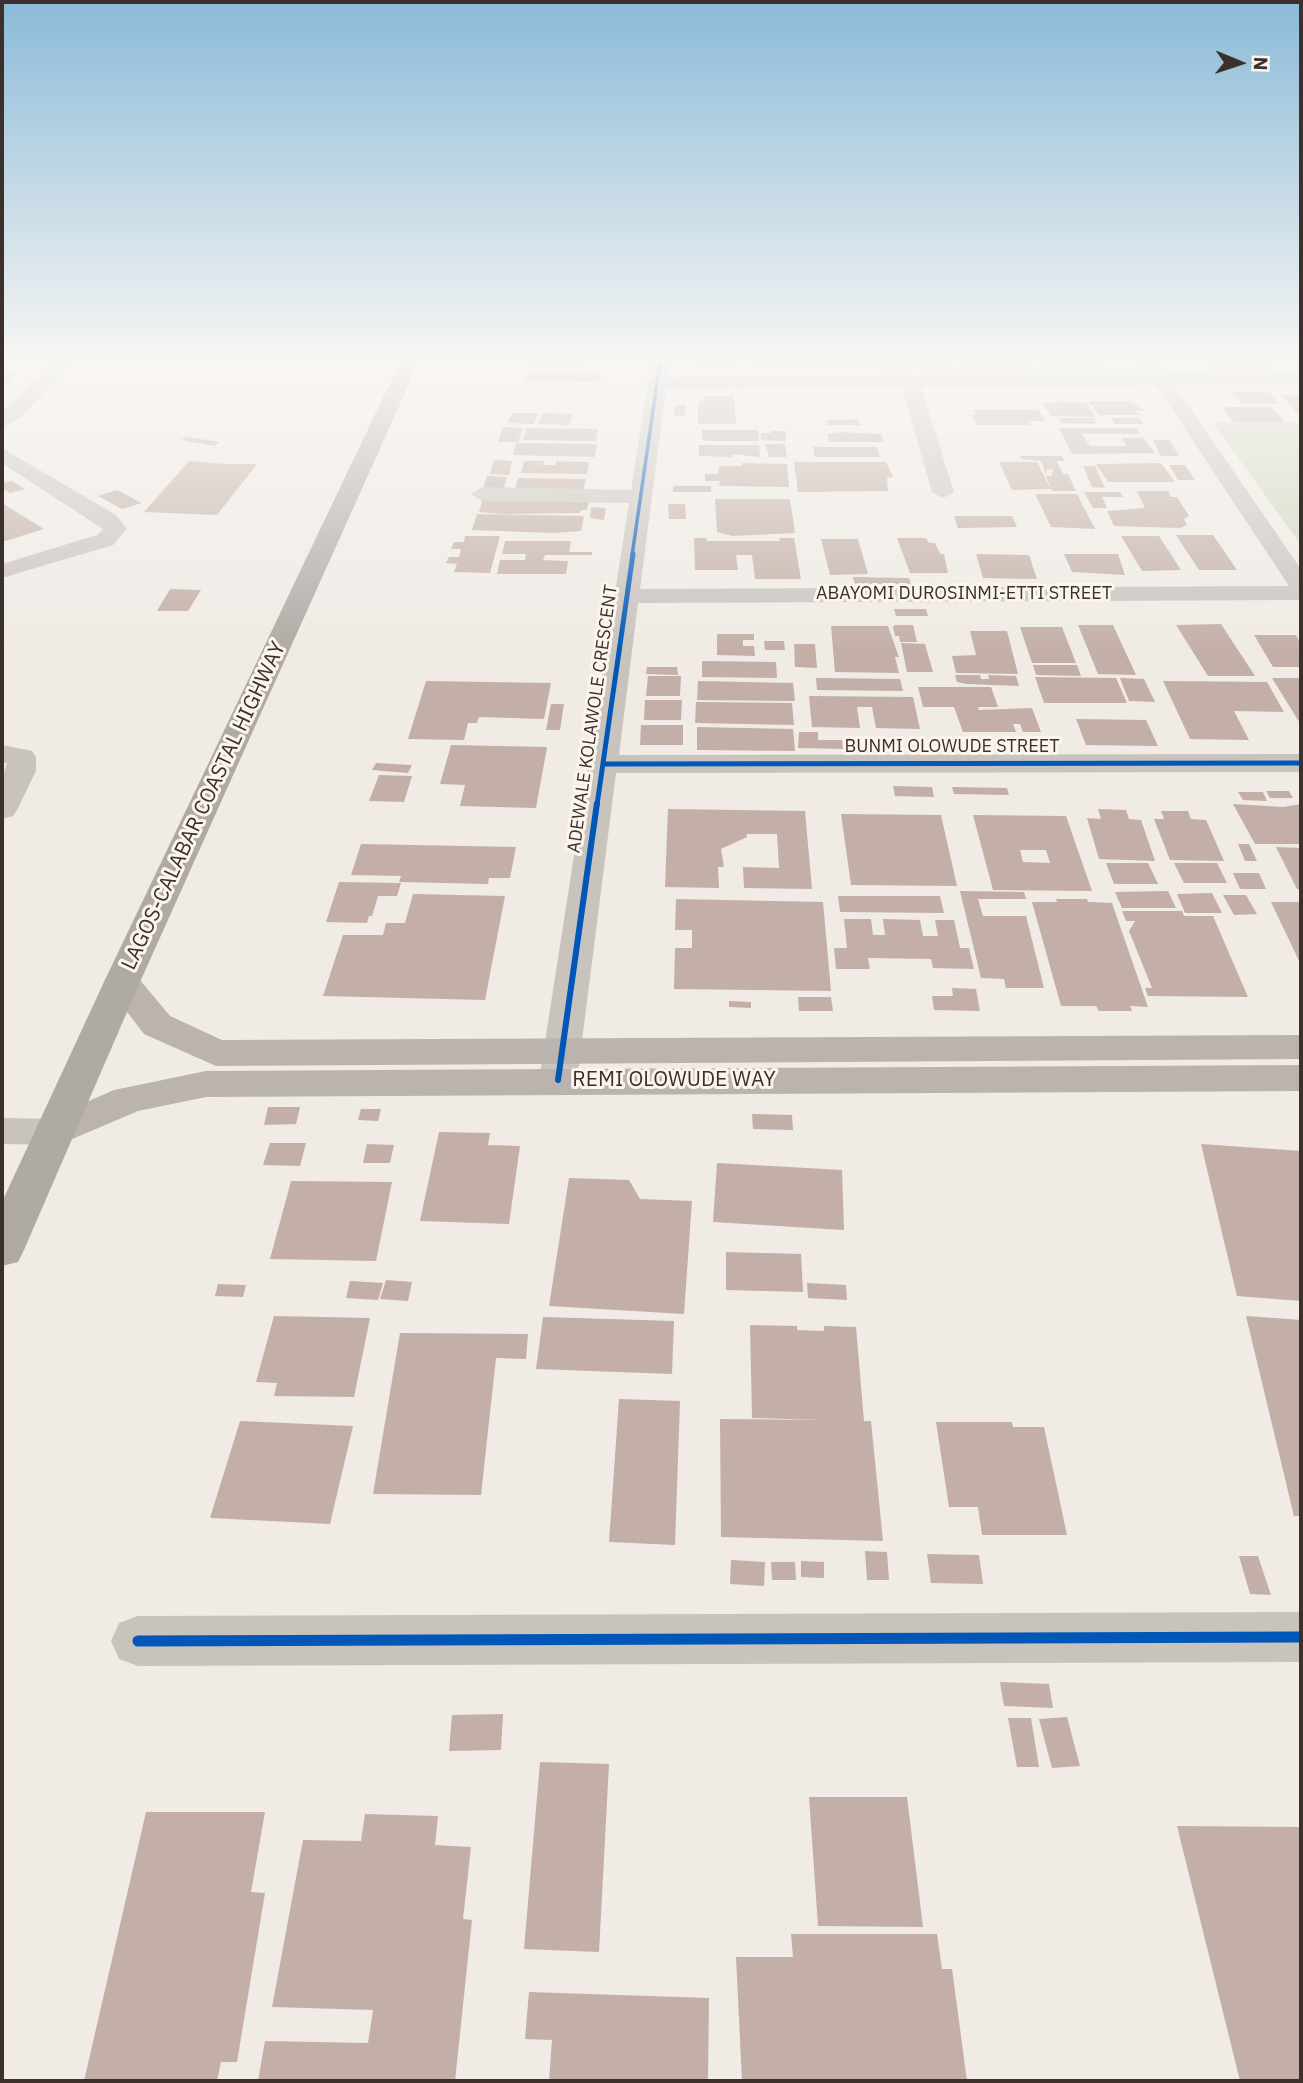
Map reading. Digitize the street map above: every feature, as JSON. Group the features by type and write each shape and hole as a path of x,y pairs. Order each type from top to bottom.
{"highway":[{"name":"LAGOS-CALABAR COASTAL HIGHWAY","path":"2,1250 122,982 365,459"}],"main road":[{"name":"REMI OLOWUDE WAY","path":"122,982 157,1025 216,1053 560,1066 1301,1078"},
{"name":"REMI OLOWUDE WAY","path":"56,1132 128,1100 206,1084 560,1066 1301,1047"}],"street":[{"path":"2,571 105,540 116,529 108,520 10,459"},
{"name":"ADEWALE KOLAWOLE CRESCENT","path":"560,1066 646,459"},
{"path":"933,459 943,492"},
{"path":"1215,459 1301,586"},
{"path":"482,494 641,497"},
{"name":"ABAYOMI DUROSINMI-ETTI STREET","path":"627,596 1301,593"},
{"path":"2,754 22,757 22,771 2,810"},
{"name":"BUNMI OLOWUDE STREET","path":"603,764 1301,763"},
{"path":"2,1131 56,1132"},
{"path":"138,1641 1301,1637"}],"green space":[{"path":"1239,459 1301,459 1301,545"}],"building":[{"path":"1023,459 1064,459 1057,461 1063,474 1068,474 1076,491 1052,491 1046,476 1052,476 1053,469 1047,470 1046,475 1041,461"},
{"path":"494,460 512,461 509,475 490,474"},
{"path":"189,461 257,464 217,515 144,512"},
{"path":"524,461 544,461 543,465 556,465 556,461 589,462 587,474 521,473"},
{"path":"794,462 886,462 893,477 887,478 888,491 798,492"},
{"path":"999,462 1037,462 1051,489 1012,490"},
{"path":"742,463 787,464 789,487 719,486 720,481 705,481 705,474 718,474 719,466 742,466"},
{"path":"1161,463 1175,482 1108,482 1096,464"},
{"path":"1169,465 1185,465 1195,480 1178,480"},
{"path":"1083,466 1095,466 1105,488 1092,487"},
{"path":"487,476 507,477 503,491 482,491"},
{"path":"518,478 586,479 583,492 514,491"},
{"path":"12,481 25,489 10,493 2,488 2,483"},
{"path":"673,486 711,486 711,492 673,492"},
{"path":"117,490 142,503 122,509 98,496"},
{"path":"1137,491 1168,491 1171,497 1177,497 1189,516 1184,519 1187,525 1180,528 1114,526 1107,511 1145,508"},
{"path":"1084,492 1120,492 1123,497 1102,497 1107,508 1093,508"},
{"path":"1035,494 1077,494 1095,529 1051,527"},
{"path":"483,499 589,501 587,510 581,510 580,513 502,514 479,512"},
{"path":"715,499 790,499 795,533 732,536 717,532"},
{"path":"2,503 44,529 2,542"},
{"path":"668,504 685,504 686,519 669,519"},
{"path":"591,507 606,508 604,520 590,518"},
{"path":"477,514 584,516 581,531 554,533 472,530"},
{"path":"954,516 1012,516 1017,527 958,528"},
{"path":"1176,535 1213,535 1237,570 1199,570"},
{"path":"465,536 500,536 490,573 454,572 457,564 446,563 449,557 459,557 461,549 451,549 454,542 464,542"},
{"path":"1121,536 1159,536 1181,570 1142,571"},
{"path":"694,538 706,538 707,541 780,541 779,538 794,538 801,579 755,579 752,555 736,555 738,570 695,570"},
{"path":"897,538 926,538 929,543 935,543 940,554 944,554 948,573 910,573"},
{"path":"821,539 858,539 868,574 830,575"},
{"path":"505,541 571,541 569,552 592,552 592,555 545,555 543,560 568,561 566,574 497,574 500,560 525,560 526,554 502,554"},
{"path":"976,554 1029,555 1037,579 983,578"},
{"path":"1064,554 1118,554 1125,575 1072,572"},
{"path":"853,577 909,578 911,584 855,584"},
{"path":"170,589 201,590 188,611 157,611"},
{"path":"894,609 926,609 928,616 896,616"},
{"path":"1221,624 1255,676 1208,676 1176,625"},
{"path":"895,625 913,625 917,642 900,642 899,636 895,636"},
{"path":"1078,625 1113,625 1136,675 1098,674"},
{"path":"831,626 888,626 899,657 895,657 899,673 835,672"},
{"path":"1020,627 1062,627 1076,663 1032,663"},
{"path":"970,631 1007,631 1018,674 956,673 952,656 976,655"},
{"path":"717,634 754,634 754,640 743,640 743,646 754,646 755,656 717,655"},
{"path":"1254,635 1296,635 1301,644 1301,667 1273,667"},
{"path":"764,641 784,641 785,650 765,650"},
{"path":"901,643 925,644 933,672 907,672"},
{"path":"794,644 815,644 817,668 795,667"},
{"path":"702,661 776,662 777,678 702,677"},
{"path":"1033,665 1077,665 1081,676 1036,675"},
{"path":"647,667 677,667 678,675 646,674"},
{"path":"955,675 980,675 981,679 989,679 988,675 1016,676 1019,686 967,684 957,682"},
{"path":"648,676 681,676 680,696 646,696"},
{"path":"1035,677 1116,678 1127,703 1044,703"},
{"path":"816,678 900,679 903,691 817,690"},
{"path":"1120,678 1144,679 1155,702 1129,701"},
{"path":"1272,678 1301,678 1301,725"},
{"path":"426,681 551,683 544,719 479,717 477,723 468,723 464,740 408,739"},
{"path":"698,681 793,683 795,701 697,700"},
{"path":"1163,681 1267,682 1284,712 1234,711 1249,740 1190,739"},
{"path":"918,687 991,687 998,707 978,707 979,710 1032,708 1041,732 1023,732 1020,724 1013,724 1016,732 963,732 954,707 923,707"},
{"path":"809,696 913,697 920,729 876,728 872,707 857,707 860,728 812,727"},
{"path":"645,700 682,700 681,720 644,720"},
{"path":"696,702 792,703 794,725 695,723"},
{"path":"551,704 564,704 560,730 546,730"},
{"path":"1076,719 1146,720 1158,746 1086,745"},
{"path":"641,725 683,725 683,745 640,745"},
{"path":"697,727 793,729 795,751 697,750"},
{"path":"799,732 818,732 818,740 842,740 843,749 798,748"},
{"path":"1030,739 1046,739 1050,749 1034,749"},
{"path":"867,741 893,742 895,749 868,749"},
{"path":"451,745 547,747 536,808 460,806 465,785 440,784"},
{"path":"376,763 412,765 408,773 372,770"},
{"path":"379,775 412,776 404,802 369,801"},
{"path":"893,786 932,787 934,797 895,796"},
{"path":"952,787 1007,788 1009,795 954,794"},
{"path":"1266,791 1289,791 1293,798 1270,798"},
{"path":"1238,792 1263,792 1267,801 1243,800"},
{"path":"1233,804 1283,807 1301,804 1301,844 1255,844"},
{"path":"668,809 805,811 812,889 744,888 743,867 779,868 777,834 747,834 747,837 721,849 724,867 718,867 719,888 665,887"},
{"path":"1098,809 1126,810 1129,819 1141,820 1155,861 1099,859 1087,818 1101,819"},
{"path":"1161,811 1188,811 1191,819 1206,820 1224,861 1170,860 1154,819 1164,819"},
{"path":"841,814 941,815 957,886 851,885"},
{"path":"973,815 1066,816 1092,891 993,890","holes":["1020,850 1046,850 1050,863 1023,862"]},
{"path":"361,844 516,847 510,878 489,878 488,884 399,882 401,876 351,875"},
{"path":"1238,844 1249,844 1257,861 1245,861"},
{"path":"1276,847 1301,848 1301,890 1297,889"},
{"path":"1106,863 1148,863 1158,884 1114,884"},
{"path":"1174,863 1217,863 1227,883 1184,883"},
{"path":"1233,873 1259,873 1266,889 1240,889"},
{"path":"339,882 401,883 397,896 378,896 367,923 326,922"},
{"path":"960,891 1024,892 1026,899 978,899 983,916 1026,916 1044,988 1006,988 1004,979 981,978"},
{"path":"1168,891 1176,908 1122,908 1115,892"},
{"path":"1212,893 1222,913 1185,913 1177,894"},
{"path":"413,894 505,896 485,1000 323,996 343,935 383,935 386,923 405,923"},
{"path":"1223,895 1246,895 1257,914 1234,915"},
{"path":"838,896 940,896 944,913 840,912"},
{"path":"676,899 823,902 831,991 674,989 675,948 692,948 692,930 675,930"},
{"path":"1056,899 1087,899 1088,902 1112,903 1148,1007 1130,1006 1132,1011 1099,1011 1096,1006 1061,1006 1032,902 1057,902"},
{"path":"1271,902 1301,902 1301,965"},
{"path":"1122,911 1182,911 1184,916 1213,916 1248,997 1148,996 1145,988 1152,988 1129,931 1135,921 1126,921"},
{"path":"844,919 871,919 873,935 885,935 883,919 920,920 923,936 938,936 935,920 954,920 960,948 969,948 974,969 933,968 931,959 868,958 870,969 836,969 834,948 847,948"},
{"path":"952,988 976,989 980,1011 934,1010 932,996 953,996"},
{"path":"798,997 831,997 833,1011 799,1011"},
{"path":"729,1001 751,1002 751,1008 729,1007"},
{"path":"268,1107 300,1107 296,1124 264,1125"},
{"path":"361,1109 381,1109 378,1121 358,1120"},
{"path":"752,1114 792,1115 793,1130 753,1129"},
{"path":"439,1132 490,1133 488,1145 520,1146 509,1224 420,1221"},
{"path":"270,1143 306,1143 300,1166 263,1165"},
{"path":"367,1144 394,1145 390,1163 363,1163"},
{"path":"1201,1144 1301,1151 1301,1301 1237,1296"},
{"path":"717,1163 842,1170 844,1230 713,1222"},
{"path":"569,1178 629,1180 640,1199 692,1201 684,1314 549,1306"},
{"path":"291,1181 392,1182 376,1261 270,1259"},
{"path":"726,1252 801,1254 803,1292 726,1290"},
{"path":"386,1280 412,1282 408,1301 380,1299"},
{"path":"350,1281 383,1283 378,1300 346,1298"},
{"path":"807,1283 846,1285 847,1300 808,1298"},
{"path":"218,1284 246,1285 243,1297 215,1296"},
{"path":"274,1316 370,1318 354,1397 274,1396 277,1383 256,1382"},
{"path":"1246,1316 1301,1320 1301,1516 1294,1516"},
{"path":"543,1317 674,1321 672,1374 536,1369"},
{"path":"750,1325 797,1326 797,1330 824,1331 824,1326 856,1327 864,1421 871,1421 883,1541 721,1537 720,1419 825,1420 752,1418"},
{"path":"400,1333 528,1334 526,1359 496,1358 481,1495 373,1494"},
{"path":"619,1399 680,1401 675,1545 609,1542"},
{"path":"240,1421 353,1426 330,1524 210,1518"},
{"path":"936,1422 1012,1422 1013,1427 1044,1427 1067,1535 982,1535 978,1507 949,1507"},
{"path":"865,1551 887,1552 889,1580 867,1580"},
{"path":"927,1554 979,1555 983,1584 931,1583"},
{"path":"1239,1556 1258,1556 1271,1595 1250,1594"},
{"path":"731,1560 765,1562 764,1586 730,1584"},
{"path":"801,1561 824,1562 824,1578 801,1577"},
{"path":"771,1562 795,1562 796,1580 772,1580"},
{"path":"1000,1682 1049,1684 1053,1708 1004,1706"},
{"path":"503,1714 501,1750 449,1751 452,1715"},
{"path":"1067,1717 1080,1766 1052,1768 1039,1719"},
{"path":"1008,1718 1031,1718 1039,1767 1017,1767"},
{"path":"540,1762 609,1764 599,1952 524,1949"},
{"path":"809,1797 907,1797 923,1927 818,1926"},
{"path":"146,1812 265,1812 251,1892 265,1893 237,2062 221,2062 217,2081 84,2081"},
{"path":"365,1814 438,1816 435,1845 471,1847 463,1919 472,1920 455,2081 258,2081 265,2041 368,2043 373,2010 272,2007 303,1840 361,1841"},
{"path":"1177,1826 1301,1827 1301,2081 1240,2081"},
{"path":"791,1934 937,1934 942,1969 952,1969 967,2081 742,2081 736,1957 793,1957"},
{"path":"529,1992 709,1998 708,2081 549,2081 552,2040 525,2039"}],"cycle path":[{"path":"558,1080 646,459"},
{"path":"603,764 1301,763"},
{"path":"138,1641 1301,1637"}]}
